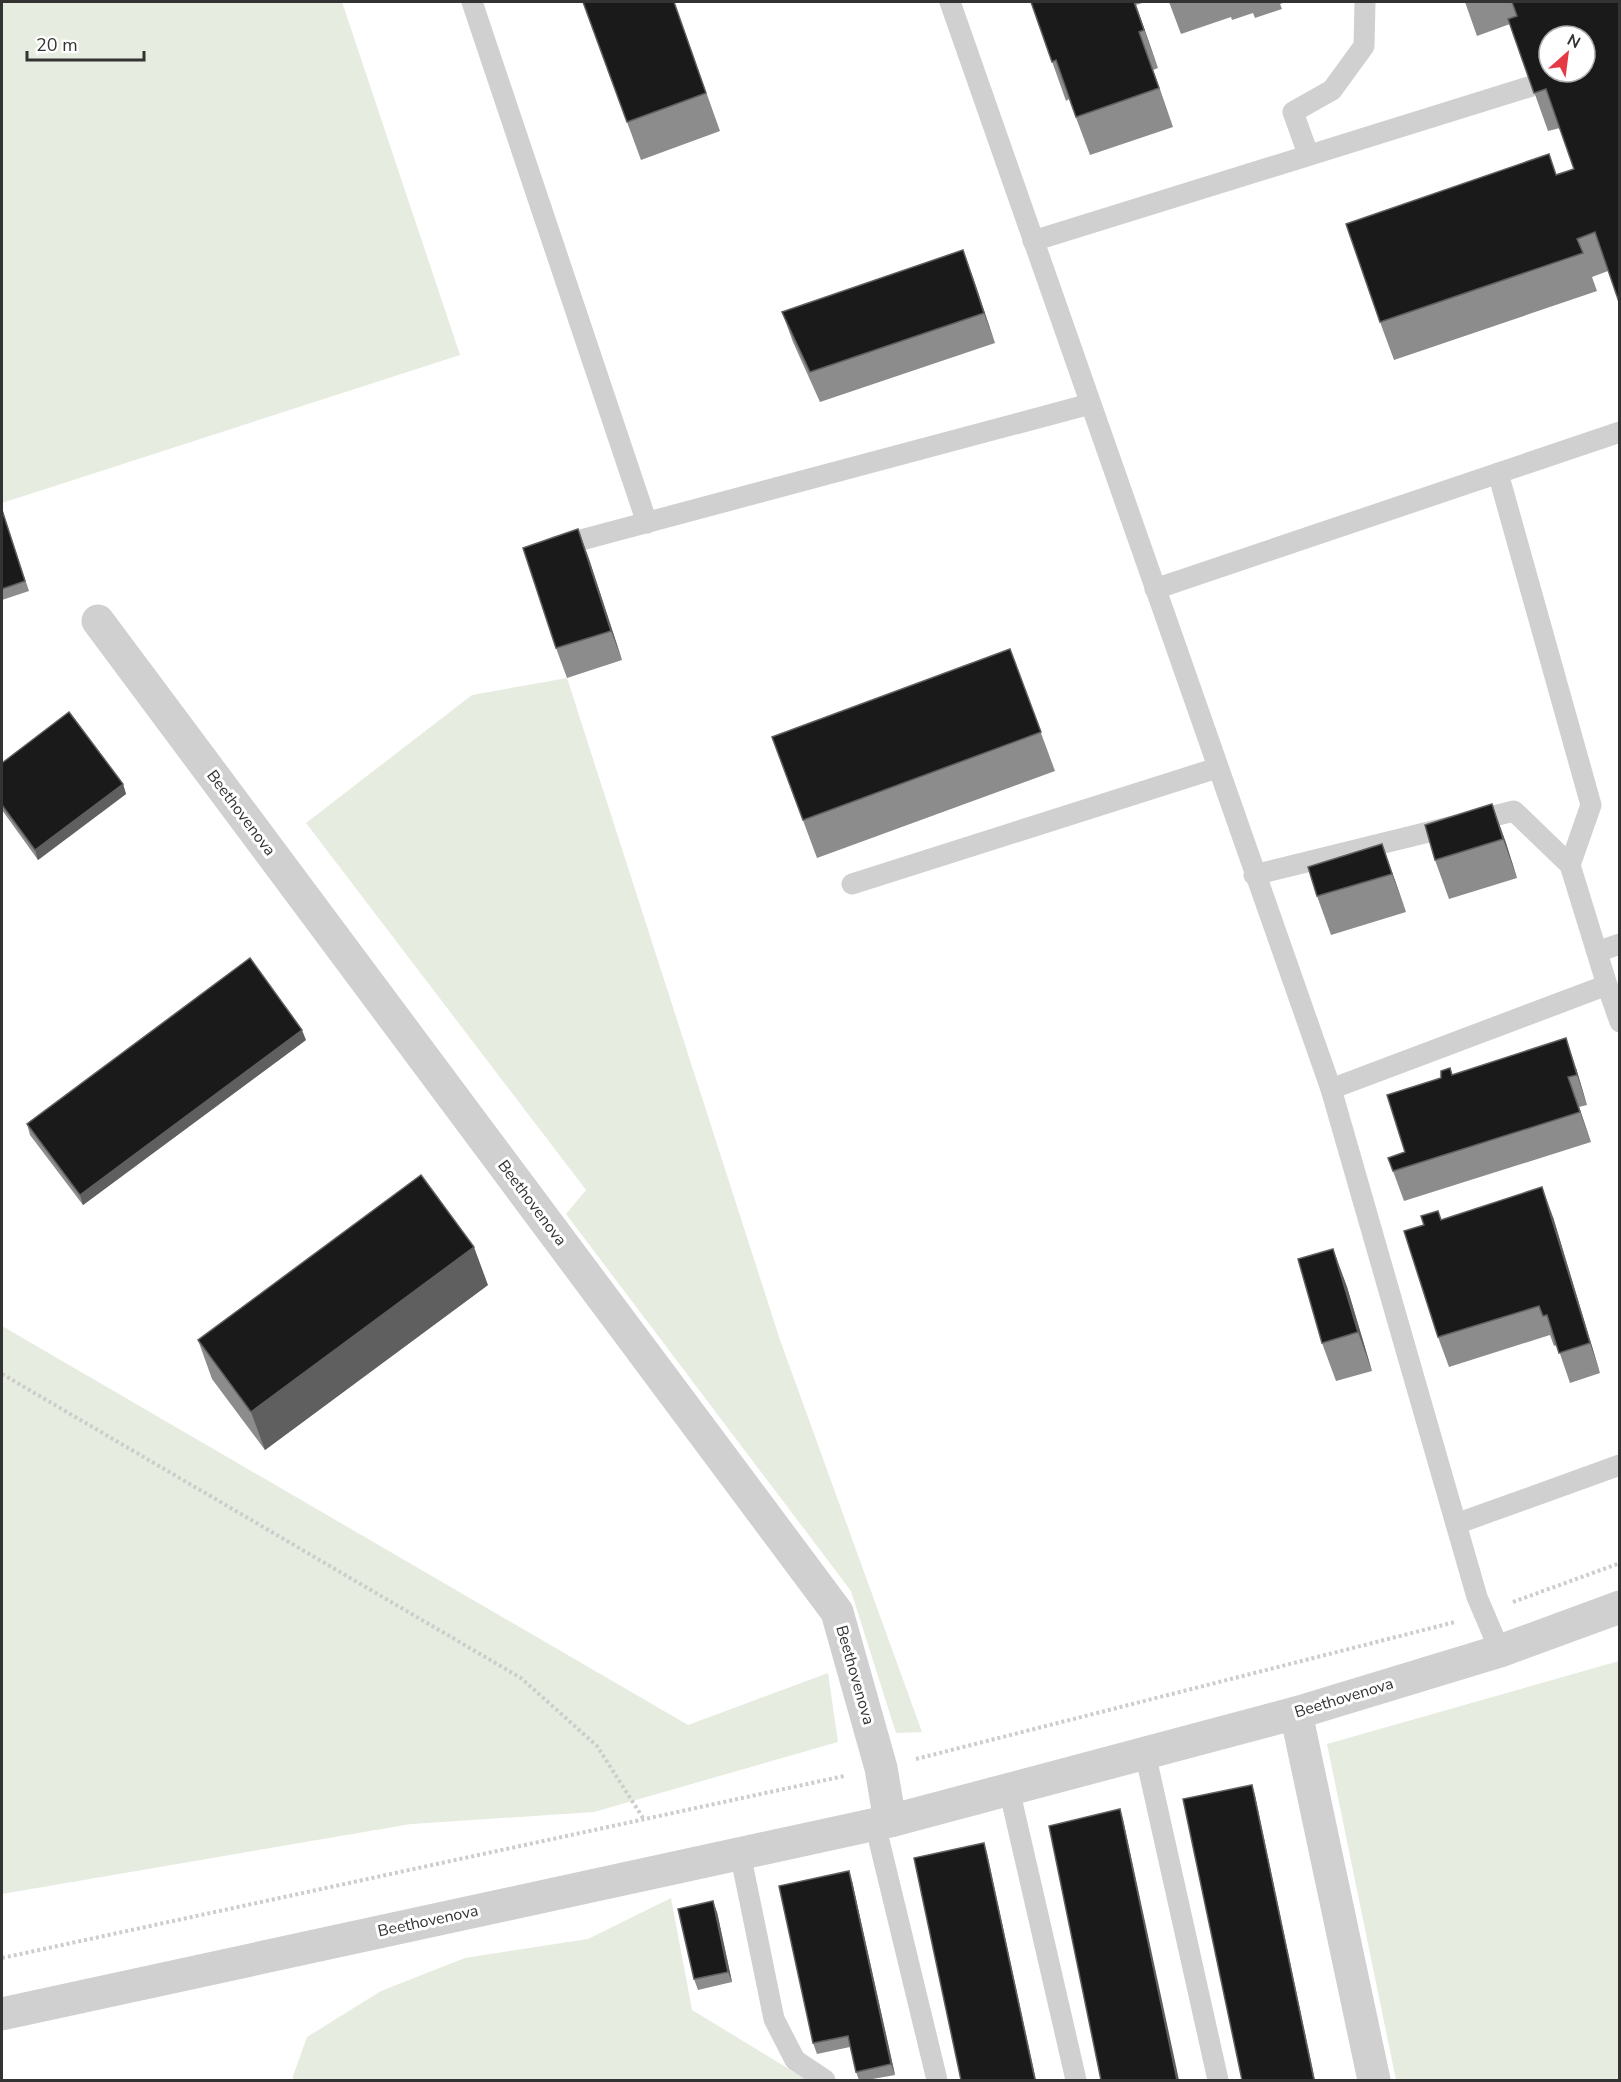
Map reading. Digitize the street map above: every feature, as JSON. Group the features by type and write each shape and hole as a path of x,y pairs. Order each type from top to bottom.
{"street":[{"name":"Beethovenova","path":"98,621 837,1612 881,1768 883,1822"},
{"name":"Beethovenova","path":"2,2014 883,1822 1296,1713 1500,1651 1620,1607"},
{"path":"1296,1713 1374,2080"}],"lane":[{"path":"472,2 647,523"},
{"path":"950,2 1330,1089 1456,1524 1484,1613 1500,1651"},
{"path":"1308,154 1293,112 1332,90 1364,46 1365,2"},
{"path":"1033,241 1532,86"},
{"path":"539,551 1090,404"},
{"path":"1155,589 1620,432"},
{"path":"1498,473 1592,805 1570,865"},
{"path":"852,884 1217,768"},
{"path":"1254,875 1514,811 1570,865 1620,1022"},
{"path":"1597,952 1620,944"},
{"path":"1330,1089 1607,985"},
{"path":"1456,1524 1620,1465"},
{"path":"1145,1753 1218,2080"},
{"path":"1009,1789 1076,2080"},
{"path":"883,1822 930,2076"},
{"path":"740,1853 774,2019 795,2060 825,2080"}],"path":[{"path":"2,1374 521,1678 597,1746 643,1818"},
{"path":"2,1959 881,1768 1484,1613 1620,1563"}],"shaded area":[{"path":"2,2 342,2 460,355 2,503"},
{"path":"567,678 780,1340 922,1732 896,1733 851,1591 566,1214 586,1190 306,823 472,695"},
{"path":"2,1326 688,1725 828,1673 838,1742 594,1812 411,1824 2,1894"},
{"path":"1619,1661 1619,2080 1396,2080 1327,1744"},
{"path":"671,1898 692,2010 807,2080 293,2080 307,2037 381,1991 465,1958 588,1939"}],"building":[{"path":"583,2 674,2 706,93 627,122"},
{"path":"1031,2 1134,2 1144,30 1139,32 1159,88 1076,117 1056,60 1052,62"},
{"path":"1512,2 1620,2 1620,305 1595,232 1577,239 1583,253 1380,322 1346,224 1549,154 1556,175 1574,169 1546,89 1534,93 1508,19 1517,16"},
{"path":"963,250 984,313 810,372 782,312"},
{"path":"2,510 25,581 2,589"},
{"path":"578,529 611,631 556,648 523,548"},
{"path":"1010,649 1041,732 803,820 772,737"},
{"path":"69,712 123,784 35,850 2,805 2,763"},
{"path":"1492,804 1503,839 1435,860 1425,825"},
{"path":"1382,844 1392,874 1317,896 1308,867"},
{"path":"250,958 302,1030 80,1195 27,1124"},
{"path":"1566,1038 1577,1075 1568,1077 1580,1112 1393,1171 1388,1158 1405,1152 1387,1095 1441,1078 1441,1071 1450,1068 1452,1075"},
{"path":"421,1175 474,1247 251,1412 198,1340"},
{"path":"1542,1187 1590,1343 1559,1353 1547,1315 1543,1316 1539,1306 1438,1337 1404,1231 1424,1225 1421,1216 1438,1211 1441,1220"},
{"path":"1333,1249 1358,1332 1322,1343 1298,1259"},
{"path":"1252,1785 1314,2080 1242,2080 1183,1799"},
{"path":"1120,1809 1177,2080 1101,2080 1049,1826"},
{"path":"984,1843 1035,2080 961,2080 914,1858"},
{"path":"849,1871 891,2064 856,2072 848,2036 813,2043 779,1886"},
{"path":"713,1901 728,1972 694,1979 678,1909"}]}
